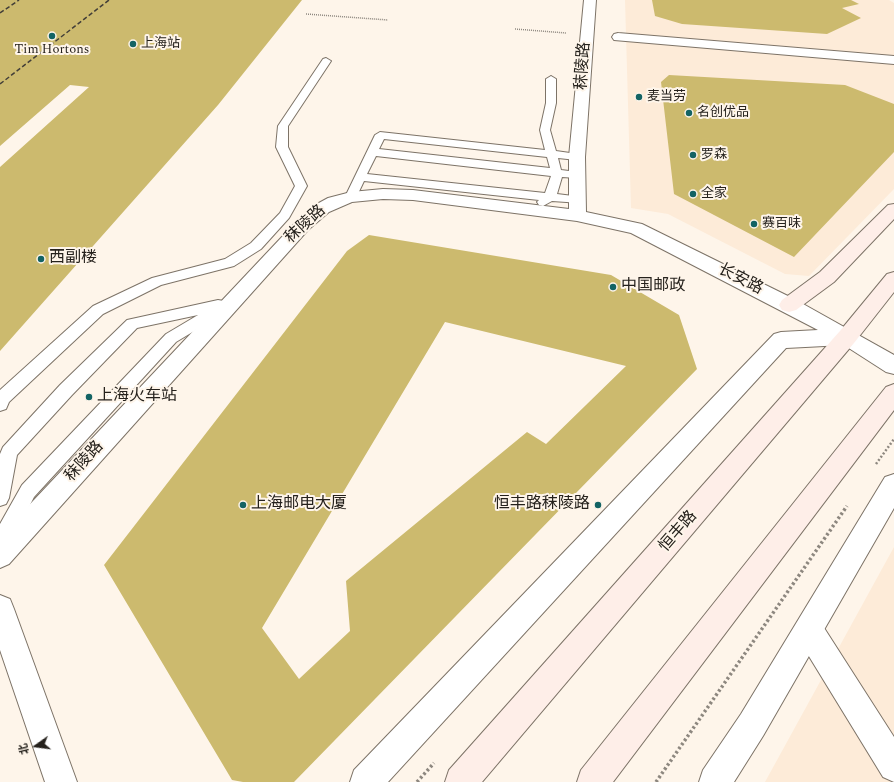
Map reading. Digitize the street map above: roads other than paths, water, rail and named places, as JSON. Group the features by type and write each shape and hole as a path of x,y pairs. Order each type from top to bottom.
{"main road":[{"path":"789,305 827,277 891,216"},
{"name":"恒丰路","path":"461,782 847,337 894,279"},
{"path":"592,782 894,393"}],"street":[{"name":"秣陵路","path":"0,555 231,302 312,216 334,202 351,197 383,194 413,195 532,210 577,208 577,157 590,0"},
{"path":"618,37 894,60"},
{"name":"长安路","path":"577,208 636,228 789,305 847,337 894,366"},
{"path":"366,782 781,340 847,337"},
{"path":"715,782 809,630 883,478"},
{"path":"0,609 61,782"},
{"path":"809,630 894,766"}],"lane":[{"path":"0,404 2,398 98,310 157,281 229,263 256,246 285,215 301,186 282,147 284,126 326,61"},
{"path":"532,210 550,197 557,175 546,130 551,103 552,79"},
{"path":"351,197 380,135 577,157"},
{"path":"372,152 577,175"},
{"path":"360,177 550,197 577,208"},
{"path":"0,498 9,452 66,390 132,324 231,302"},
{"path":"0,543 28,490 171,338 231,302"}],"railway":[{"path":"0,13 19,0"},
{"path":"0,84 109,0"}],"place":[{"name":"Tim Hortons","path":"52,36"},
{"name":"上海站","path":"133,44"},
{"name":"麦当劳","path":"639,97"},
{"name":"名创优品","path":"689,113"},
{"name":"罗森","path":"693,155"},
{"name":"全家","path":"693,194"},
{"name":"赛百味","path":"754,224"},
{"name":"西副楼","path":"41,259"},
{"name":"中国邮政","path":"613,287"},
{"name":"上海火车站","path":"89,397"},
{"name":"上海邮电大厦","path":"243,505"},
{"name":"恒丰路秣陵路","path":"598,505"}]}
